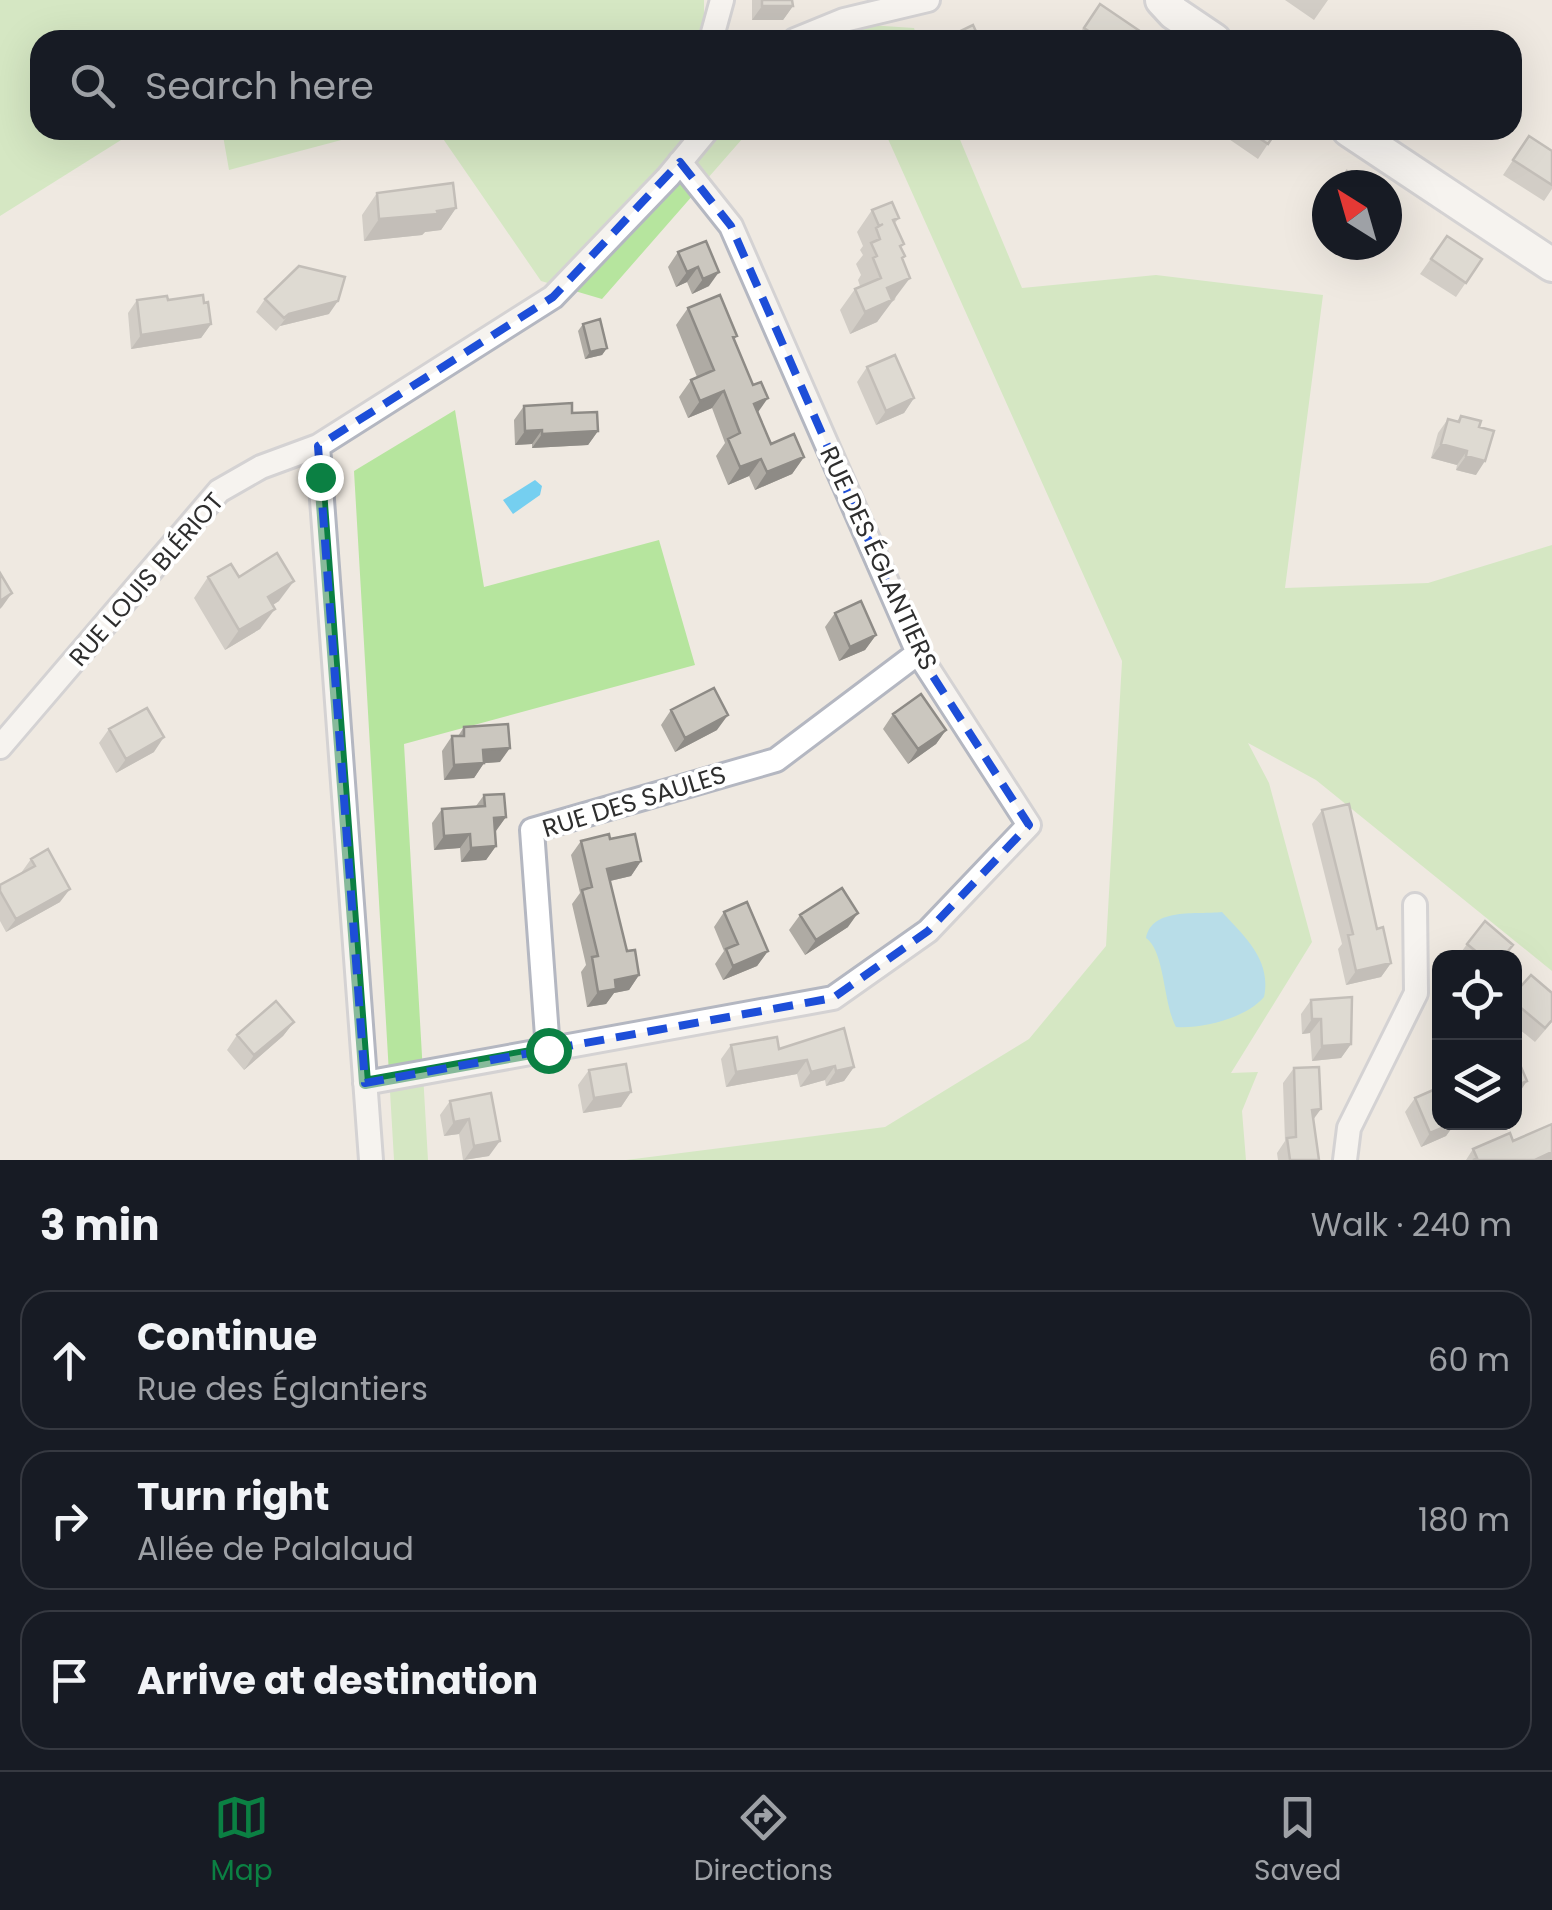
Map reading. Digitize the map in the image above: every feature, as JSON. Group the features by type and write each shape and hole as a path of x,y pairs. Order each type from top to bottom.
{"street":[{"path":"714,30 722,0"},
{"path":"820,30 844,20 928,0"},
{"path":"1162,0 1174,14 1199,30"},
{"path":"674,170 681,140"},
{"name":"RUE LOUIS BLÉRIOT","path":"0,747 220,491 262,467 318,446 553,297 699,140"},
{"path":"1365,140 1552,265"},
{"name":"RUE DES ÉGLANTIERS","path":"365,1083 833,998 928,931 1029,825 918,653 731,226 674,170"},
{"path":"318,446 371,1160"},
{"name":"RUE DES SAULES","path":"548,1050 532,830 776,760 918,653"},
{"path":"1345,1160 1350,1128 1416,993 1414,905"}],"highlighted area":[{"path":"680,162 731,226 918,653 1029,825 928,931 833,998 365,1083 318,446 553,297"}],"green space":[{"path":"0,0 704,0 704,30 30,30 30,140 121,140 0,216"},
{"path":"869,25 915,30 855,30"},
{"path":"224,140 342,140 229,170"},
{"path":"444,140 741,140 602,299 541,281"},
{"path":"888,140 960,140 1022,288 1156,275 1323,295 1285,588 1428,583 1552,545 1552,971 1316,780 1248,743 1269,783 1312,942 1231,1073 1258,1072 1242,1111 1246,1160 626,1160 885,1127 1029,1039 1106,946 1122,661"},
{"path":"455,410 484,587 659,540 695,665 404,744 428,1160 394,1160 354,471"}],"water":[{"path":"535,480 542,486 540,495 513,514 503,500"},
{"path":"1222,912 1260,960 1264,997 1223,1021 1176,1027 1157,954 1146,938 1150,928 1166,917"}],"building":[{"path":"762,0 792,0 793,6 762,6"},
{"path":"1100,4 1138,30 1087,30 1084,28"},
{"path":"1529,136 1552,151 1552,185 1513,160"},
{"path":"453,183 456,208 437,211 438,214 379,219 377,193"},
{"path":"892,202 899,218 893,220 904,244 900,246 905,256 902,258 910,278 887,288 892,300 865,312 855,289 881,278 871,243 880,239 876,228 883,224 879,226 872,210"},
{"path":"1447,236 1482,259 1466,283 1431,259"},
{"path":"706,241 719,272 703,279 698,267 687,272 678,252"},
{"path":"299,266 345,277 338,301 284,318 265,299"},
{"path":"203,295 211,324 141,335 137,300"},
{"path":"720,295 753,385 761,382 768,398 754,404 771,444 794,434 804,457 767,472 761,459 740,467 728,439 740,433 724,391 700,401 691,380 714,370 688,308"},
{"path":"600,319 607,348 590,352 583,324"},
{"path":"895,355 914,398 886,411 867,367"},
{"path":"572,403 572,413 597,412 598,431 525,431 524,406"},
{"path":"1461,416 1481,421 1479,427 1494,431 1485,461 1441,444 1448,419 1459,422"},
{"path":"277,553 294,581 268,597 275,609 239,630 208,577 231,564 239,577"},
{"path":"0,573 12,593 0,601"},
{"path":"861,601 876,635 850,647 835,613"},
{"path":"714,688 728,715 685,738 671,710"},
{"path":"921,694 946,730 918,749 893,714"},
{"path":"147,708 164,737 126,759 109,729"},
{"path":"508,724 510,748 483,750 484,763 454,765 452,736 464,736 464,727"},
{"path":"504,794 506,817 494,818 496,846 471,848 470,834 444,836 442,809 485,806 484,795"},
{"path":"1349,804 1377,929 1383,927 1391,963 1356,971 1348,935 1353,934 1322,810"},
{"path":"609,834 610,839 635,834 641,861 607,869 627,951 635,950 639,975 615,980 616,989 598,992 592,957 598,956 582,890 592,887 581,841"},
{"path":"48,849 70,889 16,919 0,885 35,866 31,859"},
{"path":"842,888 858,913 816,940 800,915"},
{"path":"747,902 768,951 733,966 726,949 738,944 724,912"},
{"path":"1485,921 1513,945 1509,950 1474,950 1467,944"},
{"path":"1531,975 1552,993 1552,1020 1545,1028 1522,1009 1522,985"},
{"path":"1352,997 1351,1044 1322,1046 1321,1019 1312,1019 1311,1000"},
{"path":"276,1001 294,1022 254,1055 237,1035"},
{"path":"844,1028 854,1067 836,1071 835,1066 811,1072 807,1060 736,1072 731,1045 777,1037 779,1049"},
{"path":"626,1064 631,1092 594,1098 589,1070"},
{"path":"1319,1067 1321,1109 1312,1110 1319,1160 1290,1160 1287,1138 1296,1137 1294,1068"},
{"path":"1432,1091 1432,1130 1437,1130 1430,1133 1415,1098"},
{"path":"491,1093 500,1141 474,1146 469,1119 454,1122 450,1101"},
{"path":"1552,1124 1552,1152 1535,1160 1473,1160 1477,1158 1473,1149 1510,1133 1513,1141"}],"route":[{"path":"320,477 365,1083 548,1050"}]}
